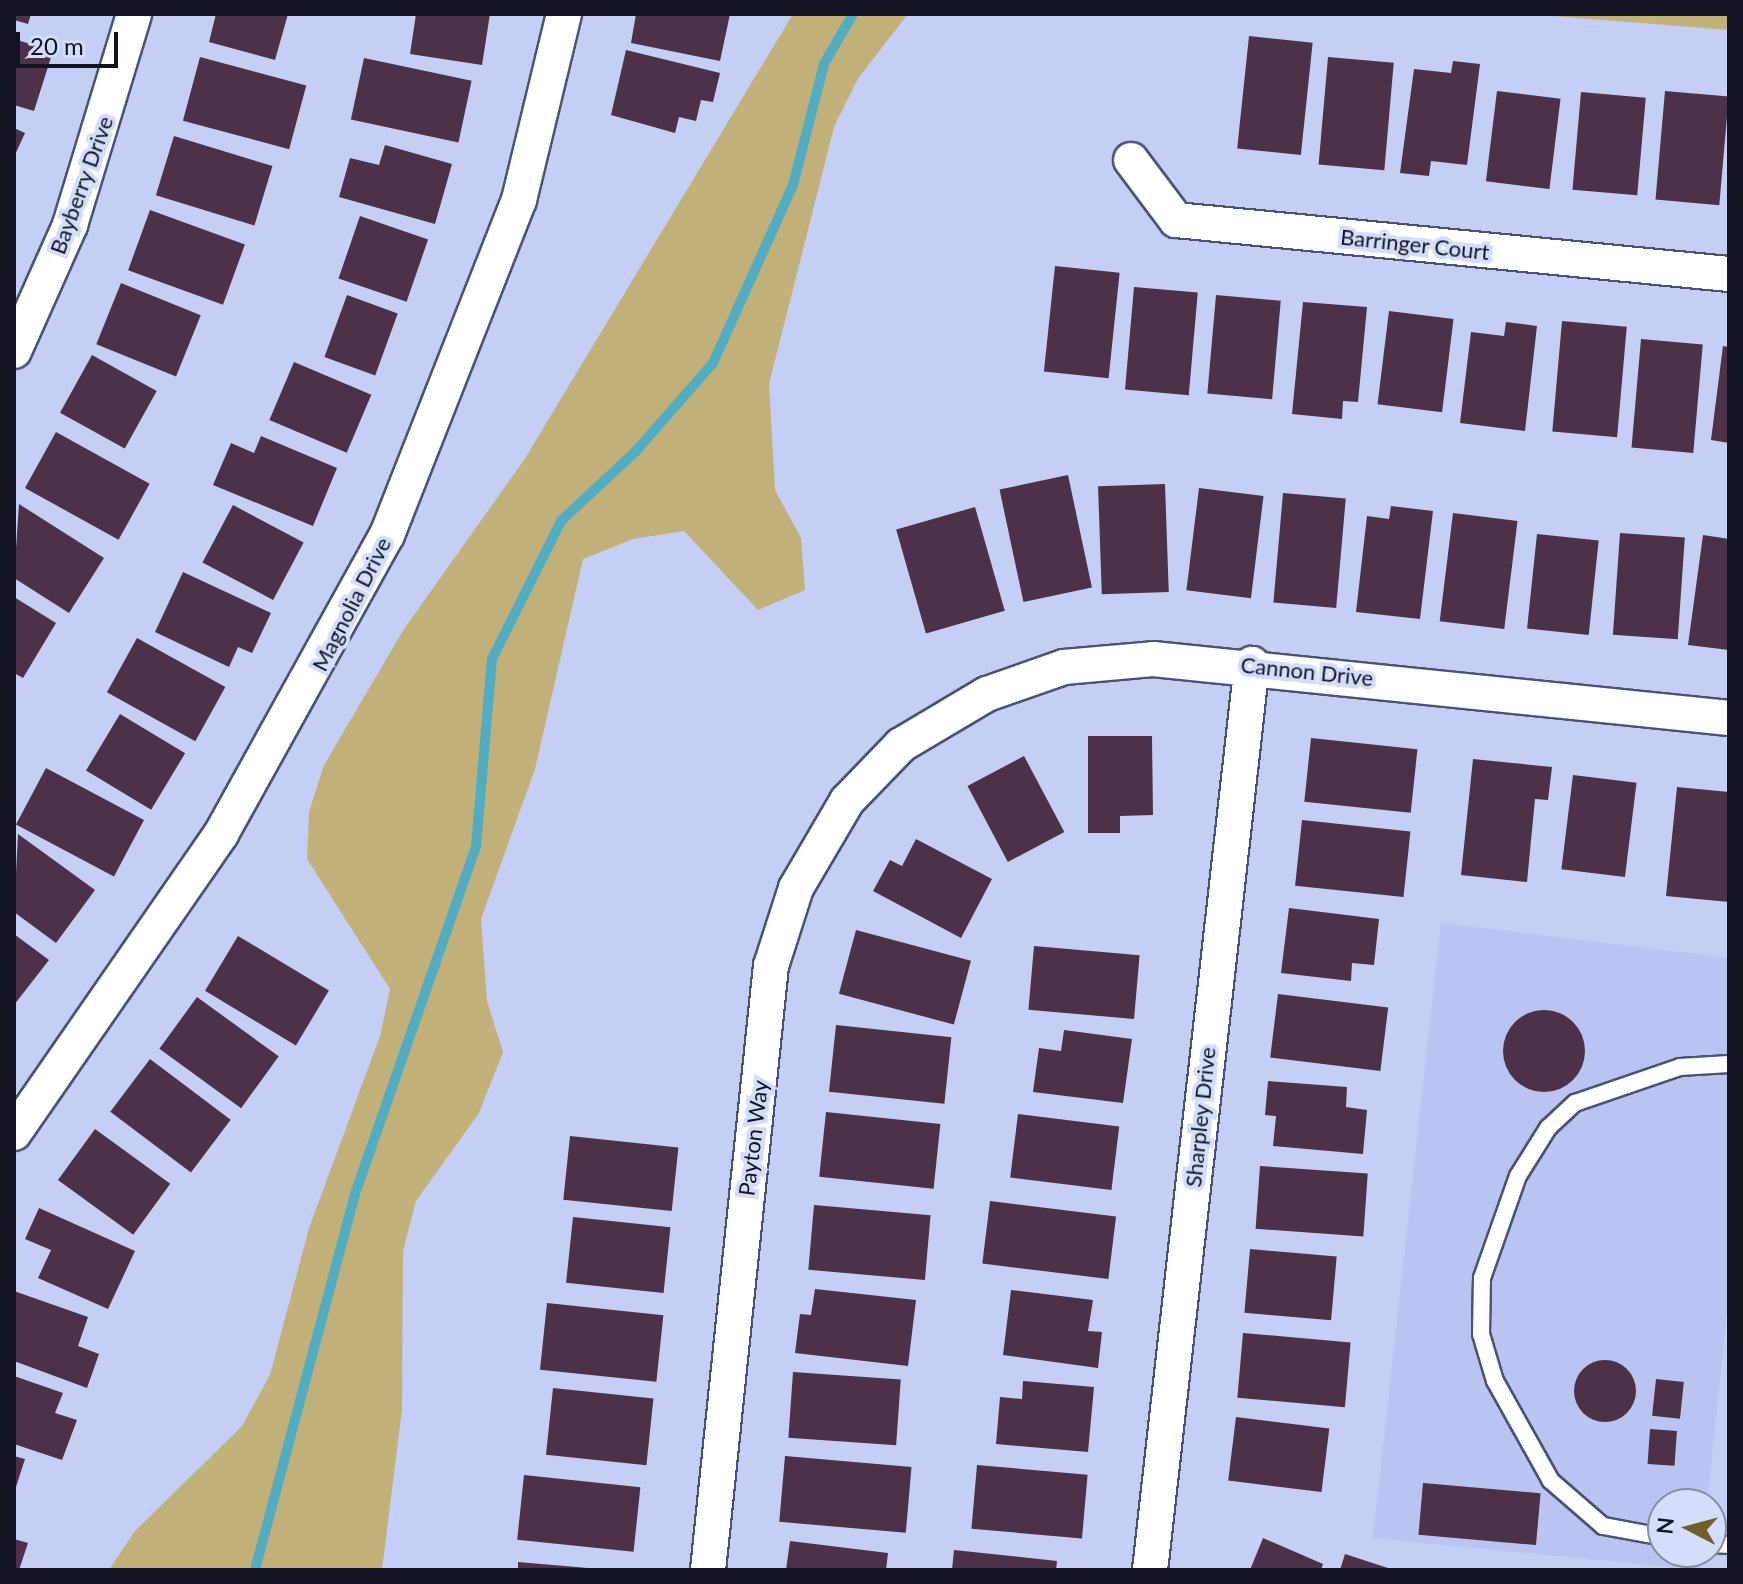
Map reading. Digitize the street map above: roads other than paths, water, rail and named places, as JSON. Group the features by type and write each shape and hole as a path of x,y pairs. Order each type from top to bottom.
{"street":[{"name":"Bayberry Drive","path":"14,351 70,225 134,14"},
{"name":"Magnolia Drive","path":"14,1133 221,834 387,535 519,200 564,14"},
{"name":"Barringer Court","path":"1131,160 1176,220 1729,274"},
{"name":"Cannon Drive","path":"901,745 987,694 1064,667 1153,659 1252,664 1729,718"},
{"name":"Sharpley Drive","path":"1150,1570 1252,664"},
{"name":"Payton Way","path":"708,1570 771,966 796,888 847,801 901,745"}],"lane":[{"path":"1647,1534 1603,1526 1551,1481 1495,1381 1481,1334 1482,1278 1518,1176 1548,1128 1575,1103 1680,1067 1729,1064"}],"waterway":[{"path":"255,1570 355,1194 476,846 492,659 561,521 636,451 713,363 793,185 824,64 853,14"}]}
